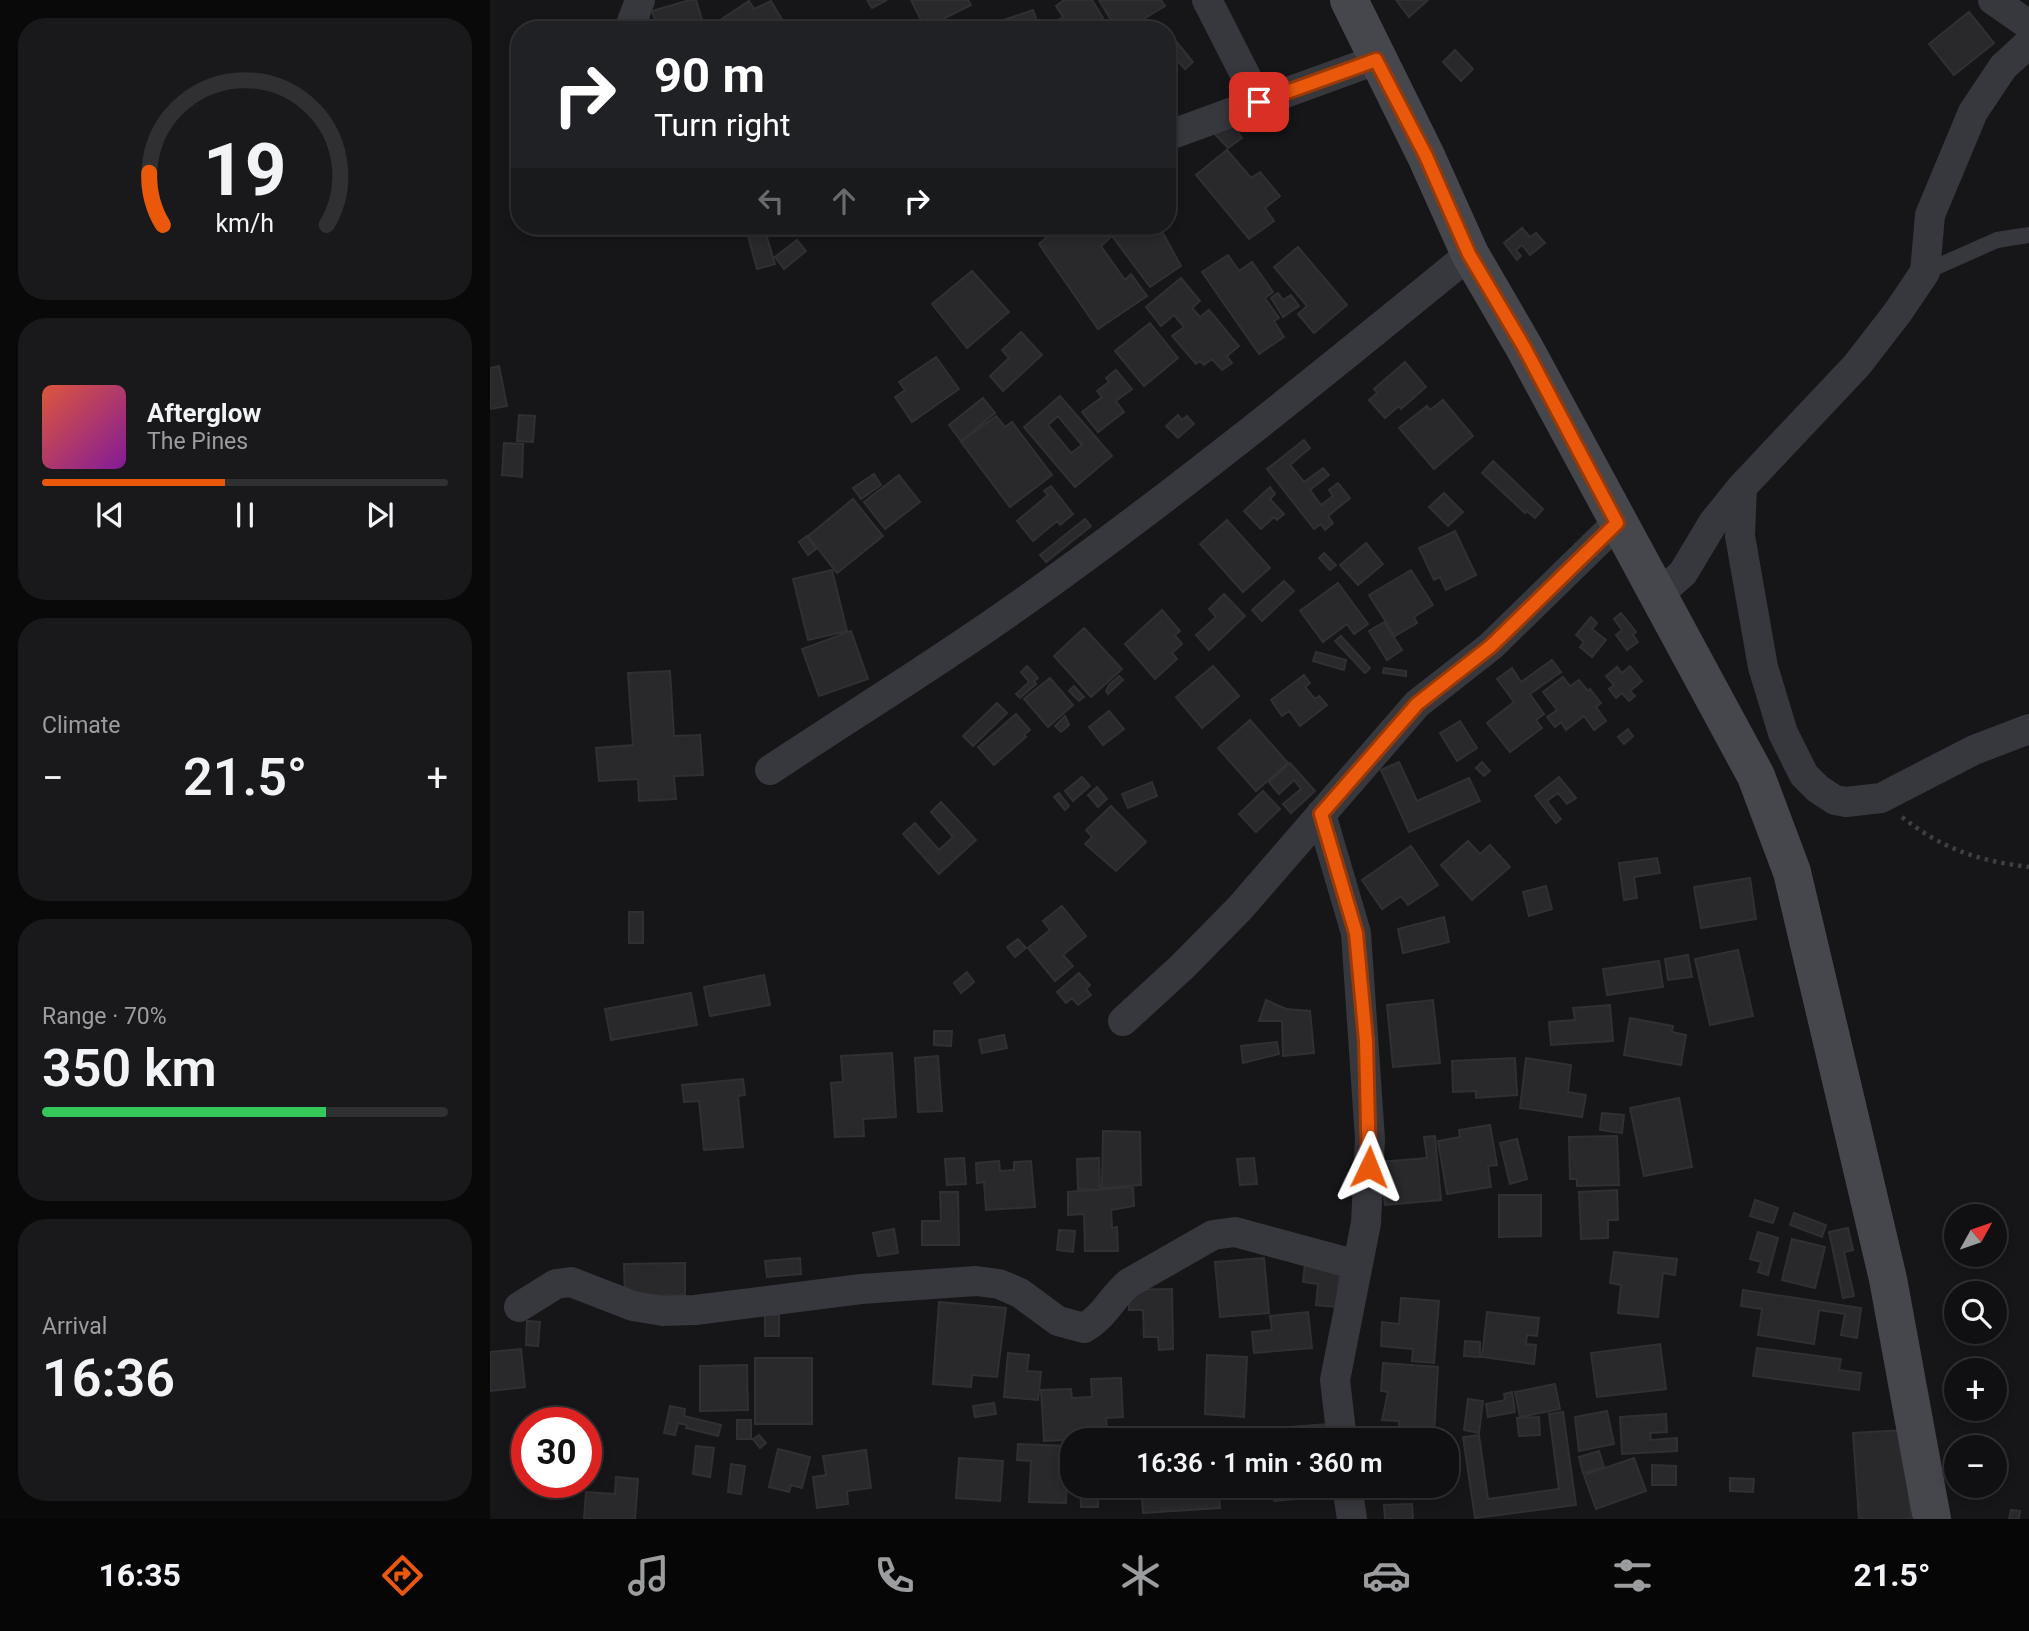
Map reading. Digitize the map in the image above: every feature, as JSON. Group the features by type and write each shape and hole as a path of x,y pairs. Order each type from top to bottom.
{"street":[{"path":"632,21 640,0"},
{"path":"1207,0 1259,102"},
{"path":"1349,0 1376,60 1426,156 1469,254 1524,347 1756,776 1792,872 1888,1279 1932,1519"},
{"path":"1993,0 2029,25"},
{"path":"1658,595 1683,573 1713,523 1742,487 1857,365 1925,272 1930,215 1973,112 2003,68 2029,43"},
{"path":"1176,133 1376,60"},
{"path":"770,770 1004,616 1143,514 1323,374 1469,254"},
{"path":"1742,487 1740,536 1763,667 1783,733 1804,775 1818,789 1835,800 1846,802 1881,798 1974,750 2029,729"},
{"path":"1123,1021 1182,967 1240,908 1417,704 1491,646 1617,523"},
{"path":"1321,814 1356,933 1366,1041 1370,1153 1366,1223 1335,1380 1341,1428"},
{"path":"519,1307 556,1284 571,1282 633,1306 663,1311 695,1310 861,1289 976,1281 999,1284 1020,1293 1058,1321 1083,1328 1101,1317 1118,1292 1129,1283 1213,1235 1235,1232 1357,1265"},
{"path":"1349,1498 1352,1519"}],"lane":[{"path":"1925,272 1997,240 2029,235"}],"path":[{"path":"1881,798 1922,833 1956,850 1986,862 2029,867"}],"building":[{"path":"696,0 702,21 655,21 652,11"},
{"path":"867,0 887,0 872,8"},
{"path":"911,0 968,0 971,5 939,21 922,21"},
{"path":"1064,0 1092,0 1103,18 1098,21 1056,21 1063,17 1056,6"},
{"path":"1099,0 1161,0 1165,6 1140,21 1112,21"},
{"path":"1396,0 1428,0 1409,17"},
{"path":"749,1 754,9 771,1 783,21 719,21"},
{"path":"1033,10 1037,21 1001,21"},
{"path":"1969,12 1994,43 1954,75 1929,44"},
{"path":"1176,41 1193,62 1185,69 1176,59"},
{"path":"1455,50 1473,69 1461,81 1443,62"},
{"path":"1226,116 1242,138 1228,148 1211,130"},
{"path":"1227,150 1251,178 1260,172 1280,196 1265,208 1274,221 1249,239 1196,175"},
{"path":"1522,228 1530,237 1536,233 1545,243 1530,255 1522,245 1516,250 1521,256 1517,260 1504,243"},
{"path":"766,235 775,264 757,269 748,236"},
{"path":"1050,235 1164,235 1181,266 1150,287 1112,236 1101,246 1125,280 1131,274 1147,296 1098,329 1039,244"},
{"path":"797,240 806,251 784,269 775,257"},
{"path":"1298,247 1347,305 1314,333 1298,314 1307,306 1274,267"},
{"path":"1228,255 1239,271 1252,262 1273,292 1265,298 1279,318 1274,321 1284,337 1259,354 1202,272"},
{"path":"972,271 1009,312 967,348 932,304"},
{"path":"1181,278 1200,301 1192,308 1200,317 1209,310 1239,346 1227,356 1232,363 1222,370 1212,359 1204,365 1200,361 1196,364 1172,336 1184,327 1174,315 1161,326 1146,307"},
{"path":"1278,293 1283,300 1291,295 1299,306 1283,317 1271,298"},
{"path":"1150,323 1178,358 1144,386 1115,351"},
{"path":"1021,332 1042,355 1003,391 990,376 1009,358 1002,350"},
{"path":"936,357 959,389 912,422 895,397 905,390 899,382"},
{"path":"1405,362 1426,387 1401,409 1399,406 1385,418 1369,400 1377,393 1374,389"},
{"path":"499,366 507,406 490,409 490,368"},
{"path":"1116,370 1132,389 1116,401 1124,412 1098,432 1082,412 1102,397 1097,391 1109,382 1106,378"},
{"path":"1060,396 1112,456 1075,487 1024,427","holes":["1058,416 1082,445 1071,453 1048,425"]},
{"path":"983,398 995,413 961,441 949,425"},
{"path":"1443,400 1473,436 1434,469 1399,428 1427,406 1430,410"},
{"path":"519,415 535,416 533,442 517,441"},
{"path":"1178,415 1182,420 1187,416 1194,424 1178,438 1166,426"},
{"path":"996,416 1005,427 1012,422 1052,475 1010,507 961,442"},
{"path":"1304,440 1310,448 1290,465 1304,482 1323,468 1329,475 1310,490 1321,505 1333,496 1329,490 1338,483 1350,498 1328,516 1333,523 1325,530 1321,524 1314,529 1267,469"},
{"path":"504,443 523,444 522,477 502,475"},
{"path":"1493,461 1543,509 1535,518 1527,511 1525,513 1482,473"},
{"path":"874,474 881,485 861,499 853,488"},
{"path":"899,475 920,502 885,529 864,502"},
{"path":"1051,486 1073,514 1060,525 1057,521 1033,541 1017,521 1048,495 1044,491"},
{"path":"1270,487 1275,494 1270,499 1284,514 1277,520 1274,517 1261,529 1244,511"},
{"path":"1444,493 1463,512 1448,526 1429,507"},
{"path":"853,499 883,536 837,573 808,536"},
{"path":"1085,519 1091,526 1046,562 1040,555"},
{"path":"1227,520 1270,568 1243,592 1200,544"},
{"path":"1455,531 1476,575 1446,590 1440,577 1434,580 1419,548"},
{"path":"807,536 816,549 808,555 799,542"},
{"path":"1366,543 1383,564 1358,585 1340,565"},
{"path":"1324,553 1336,565 1330,570 1319,558"},
{"path":"832,570 847,631 808,640 793,579"},
{"path":"1411,570 1433,605 1414,617 1417,623 1395,636 1369,595"},
{"path":"1284,581 1294,591 1262,621 1252,610"},
{"path":"1338,583 1368,624 1354,634 1347,624 1323,642 1300,611"},
{"path":"1224,594 1245,616 1209,650 1196,635 1216,617 1209,609"},
{"path":"1162,610 1180,631 1175,635 1182,644 1172,653 1177,659 1155,679 1125,644"},
{"path":"1621,613 1636,632 1633,635 1638,642 1627,650 1616,635 1622,630 1614,619"},
{"path":"1591,617 1597,623 1592,629 1606,640 1592,657 1580,647 1584,642 1576,635"},
{"path":"1384,622 1402,650 1387,660 1369,631"},
{"path":"1084,628 1122,669 1091,697 1054,656"},
{"path":"851,631 868,679 819,696 802,649"},
{"path":"1341,636 1370,668 1365,673 1335,641"},
{"path":"1316,652 1346,660 1344,670 1313,661"},
{"path":"1552,660 1561,672 1530,694 1544,714 1536,720 1542,728 1510,752 1487,723 1514,702 1497,679 1512,668 1521,682"},
{"path":"1027,666 1038,678 1034,681 1036,684 1020,698 1016,694 1029,682 1021,672"},
{"path":"1213,666 1239,696 1202,728 1176,697"},
{"path":"1630,666 1642,681 1630,691 1635,696 1629,701 1622,693 1616,698 1609,689 1614,685 1606,676 1617,667 1622,673"},
{"path":"1384,668 1406,671 1406,676 1383,673"},
{"path":"670,671 674,736 700,735 703,775 674,776 676,799 639,801 638,779 599,781 596,748 633,745 628,673"},
{"path":"1304,675 1310,683 1305,687 1315,699 1319,696 1327,705 1300,726 1289,711 1282,716 1271,700"},
{"path":"1119,676 1123,680 1108,694 1106,691 1109,685"},
{"path":"1563,677 1570,686 1579,680 1588,691 1590,689 1601,703 1596,707 1606,721 1594,730 1584,716 1566,730 1561,722 1555,727 1547,717 1557,710 1543,692"},
{"path":"1050,678 1073,705 1048,727 1024,699"},
{"path":"1074,686 1084,697 1079,701 1069,691"},
{"path":"997,703 1007,713 973,746 963,736"},
{"path":"1109,711 1124,729 1103,745 1089,727"},
{"path":"1016,714 1030,730 1024,735 1026,737 994,765 978,747"},
{"path":"1065,716 1069,725 1061,732 1055,726"},
{"path":"1250,720 1288,763 1256,791 1218,748"},
{"path":"1460,721 1477,748 1457,761 1440,733"},
{"path":"1628,729 1633,736 1624,744 1618,737"},
{"path":"1399,762 1417,801 1469,778 1480,801 1409,832 1381,770"},
{"path":"1482,762 1490,771 1484,776 1476,768"},
{"path":"1290,763 1315,791 1291,813 1283,804 1301,789 1294,780 1279,794 1269,782"},
{"path":"1082,777 1090,786 1073,801 1065,791"},
{"path":"1559,777 1576,798 1567,804 1558,793 1547,801 1561,819 1556,823 1535,796"},
{"path":"1152,782 1157,796 1128,808 1122,794"},
{"path":"1097,787 1107,799 1098,807 1088,795"},
{"path":"1263,791 1280,809 1256,832 1239,814"},
{"path":"1059,793 1069,806 1065,810 1054,797"},
{"path":"941,802 976,840 939,874 903,834 915,823 939,850 953,837 931,812"},
{"path":"1111,806 1146,842 1116,871 1085,844 1092,837 1086,830"},
{"path":"1468,841 1480,854 1490,845 1510,867 1472,900 1441,865"},
{"path":"1411,846 1438,885 1408,905 1401,896 1382,909 1362,880"},
{"path":"1657,858 1660,873 1634,877 1637,898 1624,900 1619,863"},
{"path":"1750,878 1756,919 1701,928 1694,887"},
{"path":"1546,886 1552,909 1529,916 1523,892"},
{"path":"1062,906 1086,936 1063,955 1073,966 1055,981 1028,948 1050,930 1043,921"},
{"path":"629,912 643,912 643,943 629,943"},
{"path":"1444,917 1449,942 1403,953 1398,929"},
{"path":"1018,939 1026,948 1015,957 1007,947"},
{"path":"1738,950 1753,1016 1710,1025 1695,959"},
{"path":"1688,955 1692,977 1668,980 1665,959"},
{"path":"1659,961 1663,987 1607,995 1603,969"},
{"path":"967,972 974,982 961,993 954,983"},
{"path":"1079,973 1090,985 1086,989 1091,995 1078,1005 1072,998 1066,1003 1057,992"},
{"path":"764,975 770,1005 710,1016 704,987"},
{"path":"691,993 697,1025 611,1040 605,1009"},
{"path":"1266,1000 1286,1009 1310,1011 1314,1053 1283,1056 1282,1021 1259,1021"},
{"path":"1433,1000 1440,1063 1393,1067 1387,1005"},
{"path":"1610,1005 1613,1041 1551,1045 1549,1022 1575,1020 1573,1008"},
{"path":"1630,1018 1673,1026 1672,1032 1686,1035 1681,1065 1624,1055"},
{"path":"934,1031 952,1031 951,1046 934,1045"},
{"path":"1004,1035 1007,1048 982,1053 979,1040"},
{"path":"1277,1042 1279,1054 1243,1063 1241,1046"},
{"path":"892,1053 896,1117 863,1119 864,1136 835,1137 831,1083 843,1082 841,1056"},
{"path":"938,1056 942,1111 918,1112 915,1058"},
{"path":"1515,1058 1517,1095 1476,1098 1476,1091 1453,1092 1452,1061"},
{"path":"1526,1058 1571,1065 1568,1092 1586,1095 1582,1117 1520,1108"},
{"path":"743,1079 745,1095 738,1096 743,1147 704,1150 699,1101 684,1102 682,1085"},
{"path":"1679,1098 1692,1167 1644,1176 1630,1108"},
{"path":"1602,1113 1624,1115 1622,1133 1600,1130"},
{"path":"1490,1125 1497,1165 1488,1166 1491,1187 1447,1194 1438,1141 1460,1137 1459,1130"},
{"path":"1103,1131 1140,1132 1141,1185 1102,1188"},
{"path":"1435,1136 1441,1200 1385,1205 1380,1162 1427,1158 1424,1137"},
{"path":"1617,1136 1619,1185 1577,1186 1577,1179 1570,1179 1569,1137"},
{"path":"1517,1139 1527,1179 1510,1184 1500,1143"},
{"path":"964,1158 966,1184 947,1185 945,1159"},
{"path":"1099,1158 1100,1190 1078,1189 1077,1159"},
{"path":"1254,1158 1257,1184 1240,1185 1237,1159"},
{"path":"999,1161 1000,1171 1014,1170 1014,1162 1031,1161 1035,1207 986,1210 984,1182 977,1183 976,1163"},
{"path":"1133,1187 1134,1206 1111,1210 1112,1228 1117,1227 1118,1251 1085,1251 1084,1214 1068,1215 1068,1192"},
{"path":"1617,1190 1618,1220 1608,1220 1608,1238 1581,1239 1579,1192"},
{"path":"940,1192 958,1192 959,1245 922,1245 922,1221 941,1221"},
{"path":"1499,1195 1541,1195 1541,1236 1499,1237"},
{"path":"1755,1200 1778,1208 1773,1223 1750,1216"},
{"path":"1794,1213 1826,1225 1822,1237 1790,1225"},
{"path":"1848,1228 1853,1250 1844,1252 1854,1296 1843,1298 1829,1232"},
{"path":"894,1229 898,1253 878,1256 873,1233"},
{"path":"1059,1230 1075,1231 1073,1252 1057,1250"},
{"path":"1758,1232 1778,1238 1768,1275 1758,1272 1761,1262 1750,1259"},
{"path":"1792,1239 1825,1247 1815,1288 1782,1280"},
{"path":"1614,1252 1677,1259 1675,1275 1663,1273 1658,1317 1618,1313 1621,1285 1610,1283"},
{"path":"800,1258 801,1274 767,1277 765,1261"},
{"path":"1264,1258 1269,1313 1220,1317 1215,1262"},
{"path":"685,1263 685,1295 625,1296 624,1264"},
{"path":"1305,1264 1340,1268 1336,1307 1316,1305 1318,1284 1303,1282"},
{"path":"1172,1289 1173,1349 1159,1350 1158,1337 1144,1337 1143,1310 1129,1310 1129,1290"},
{"path":"1743,1290 1861,1308 1857,1338 1841,1335 1845,1314 1819,1310 1814,1344 1758,1335 1762,1309 1741,1306"},
{"path":"1401,1298 1439,1301 1434,1363 1412,1361 1413,1349 1381,1346 1382,1322 1399,1324"},
{"path":"939,1302 1006,1308 997,1377 972,1375 971,1387 933,1384"},
{"path":"1308,1312 1312,1348 1254,1353 1252,1332 1272,1330 1270,1316"},
{"path":"1487,1312 1539,1318 1537,1336 1527,1335 1526,1344 1536,1345 1534,1364 1482,1357"},
{"path":"765,1315 779,1315 779,1336 765,1336"},
{"path":"527,1321 540,1322 538,1346 526,1345"},
{"path":"1465,1341 1480,1342 1480,1357 1464,1356"},
{"path":"1660,1344 1666,1389 1597,1397 1591,1353"},
{"path":"1757,1348 1841,1359 1839,1370 1861,1373 1859,1390 1753,1376"},
{"path":"521,1349 525,1387 490,1391 490,1352"},
{"path":"1008,1353 1029,1355 1027,1371 1041,1372 1038,1400 1004,1397"},
{"path":"1207,1355 1247,1357 1244,1417 1205,1414"},
{"path":"755,1358 812,1358 812,1424 755,1424"},
{"path":"1383,1363 1438,1367 1434,1428 1399,1428 1399,1421 1382,1420 1388,1392 1381,1391"},
{"path":"747,1365 748,1410 700,1411 700,1366"},
{"path":"1121,1378 1123,1417 1106,1418 1107,1428 1060,1428 1060,1440 1044,1441 1041,1390 1071,1389 1072,1398 1092,1397 1091,1379"},
{"path":"1555,1384 1560,1409 1520,1417 1515,1392"},
{"path":"1512,1392 1515,1412 1488,1417 1486,1404 1505,1400 1504,1394"},
{"path":"1468,1399 1483,1401 1479,1433 1464,1430"},
{"path":"994,1403 996,1414 975,1417 973,1406"},
{"path":"670,1406 685,1409 684,1416 721,1425 718,1436 686,1428 687,1425 678,1423 675,1435 664,1433"},
{"path":"1607,1411 1614,1444 1579,1451 1575,1417"},
{"path":"1563,1412 1576,1505 1475,1518 1463,1437 1479,1435 1488,1499 1559,1489 1549,1414"},
{"path":"1666,1414 1667,1432 1650,1433 1651,1440 1677,1438 1677,1451 1622,1454 1620,1417"},
{"path":"1539,1417 1540,1435 1519,1436 1517,1418"},
{"path":"737,1420 751,1420 751,1439 737,1439"},
{"path":"1327,1424 1327,1428 1275,1428"},
{"path":"1904,1430 1911,1519 1859,1519 1853,1433"},
{"path":"759,1435 766,1443 760,1448 753,1439"},
{"path":"1018,1444 1060,1446 1060,1498 1066,1498 1066,1503 1029,1502 1031,1461 1017,1460"},
{"path":"696,1446 714,1448 710,1477 693,1474"},
{"path":"778,1449 810,1457 802,1488 791,1485 789,1492 769,1487"},
{"path":"866,1450 871,1488 847,1491 848,1504 817,1508 813,1477 826,1475 823,1456"},
{"path":"1599,1451 1604,1467 1583,1473 1579,1457"},
{"path":"959,1458 1003,1461 1000,1501 956,1498"},
{"path":"1634,1458 1646,1491 1596,1509 1584,1475"},
{"path":"731,1464 745,1466 741,1494 728,1492"},
{"path":"1652,1465 1676,1466 1676,1485 1652,1485"},
{"path":"616,1477 638,1479 635,1519 584,1519 586,1498 602,1498 602,1493 615,1494"},
{"path":"1730,1478 1754,1479 1753,1492 1730,1491"},
{"path":"1081,1498 1098,1498 1098,1507 1081,1507"},
{"path":"1142,1498 1219,1498 1220,1508 1143,1513"},
{"path":"1274,1498 1309,1498 1274,1501"},
{"path":"1412,1504 1413,1519 1385,1519 1384,1505"},
{"path":"2011,1510 2020,1511 2019,1519 2009,1519"}],"route":[{"path":"1259,102 1376,60 1426,156 1469,254 1524,347 1617,523 1491,646 1417,704 1321,814 1356,933 1366,1041 1369,1167"}]}
